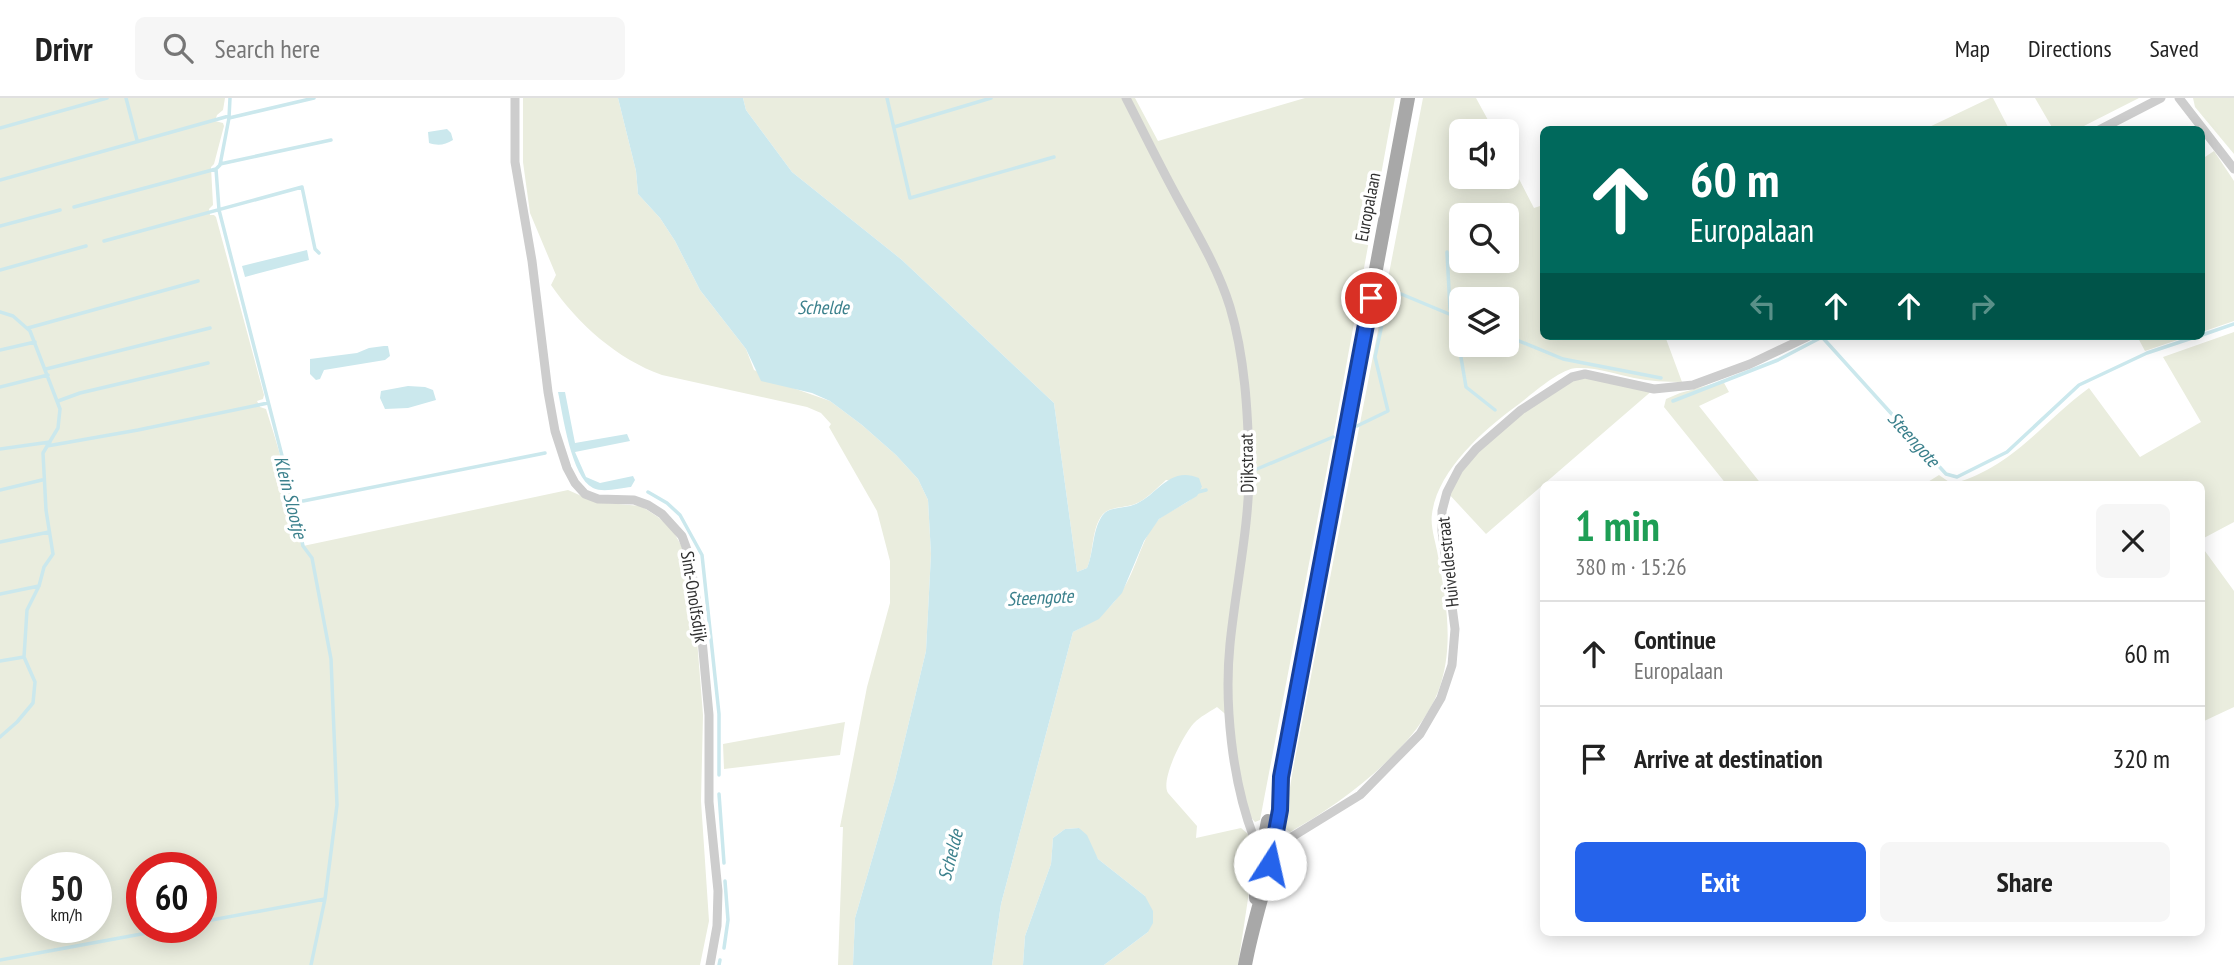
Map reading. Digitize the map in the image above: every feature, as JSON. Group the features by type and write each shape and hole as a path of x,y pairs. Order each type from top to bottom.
{"main road":[{"name":"Europalaan","path":"1245,965 1255,914 1256,880 1268,845 1276,789 1281,777 1408,98"}],"street":[{"name":"Sint-Onolfsdijk","path":"515,98 515,162 532,261 548,392 555,431 567,468 584,494 598,499 634,500 662,514 682,536 689,555 701,629 709,715 709,802 718,891 717,926 710,965"},
{"name":"Dijkstraat","path":"1126,98 1217,274 1236,332 1244,381 1249,479 1230,646 1229,698 1233,747 1242,798 1254,838 1257,842 1268,845"},
{"path":"2107,126 2161,98"},
{"path":"2179,98 2201,126"},
{"path":"2205,132 2234,169"},
{"name":"Huiveldestraat","path":"1268,845 1282,844 1360,795 1420,734 1441,698 1452,666 1455,629 1442,531 1442,511 1447,492 1459,469 1476,449 1521,410 1572,377 1585,374 1654,388 1693,385 1750,364 1801,340"}],"shaded area":[{"path":"0,98 225,98 223,110 215,121 223,123 224,126 211,167 213,205 209,209 210,215 216,217 264,395 263,399 257,401 260,407 266,409 303,546 568,490 595,502 641,506 672,529 682,547 696,627 703,715 701,801 709,921 700,965 0,965"},
{"path":"523,98 618,98 636,171 638,194 660,218 700,290 746,349 754,370 830,401 896,455 918,479 928,500 931,554 926,651 895,780 855,918 853,965 838,965 843,827 840,827 867,687 890,603 890,561 877,511 829,427 831,424 821,413 807,407 662,375 614,350 573,313 551,285 556,275 530,213 523,162"},
{"path":"743,98 1135,98 1158,141 1305,98 1395,98 1260,820 1255,822 1247,813 1230,718 1217,707 1189,729 1167,778 1168,793 1197,826 1196,838 1241,828 1248,834 1254,859 1238,965 1104,965 1148,932 1145,896 1098,859 1079,828 1065,829 1053,838 1051,864 1025,936 1023,965 992,965 1001,904 1073,632 1094,620 1117,598 1129,579 1154,524 1188,501 1202,487 1166,480 1139,502 1106,511 1096,526 1087,568 1077,572 1054,403 902,260 792,172 746,110"},
{"path":"1423,98 1476,98 1487,119 1449,119 1449,189 1519,189 1519,179 1534,208 1540,206 1540,340 1666,340 1682,382 1640,379 1591,369 1570,369 1545,384 1502,417 1463,454 1442,483 1432,514 1432,530 1446,607 1448,641 1438,692 1413,734 1395,754 1332,806 1290,832 1286,829 1285,818 1293,769"},
{"path":"1993,98 2007,126 1931,126"},
{"path":"2035,98 2139,98 2084,126 2051,126"},
{"path":"2193,98 2234,98 2234,154 2195,107"},
{"path":"2214,151 2234,181 2234,321 2205,331 2205,157"},
{"path":"2234,332 2234,522 2205,537 2205,481 1960,481 1993,467 2010,455 2089,388 2140,457 2201,422 2163,357"},
{"path":"2139,340 2177,340 2145,351"},
{"path":"1585,374 1654,389 1547,481 1540,481 1540,487 1486,534 1447,492 1459,469 1521,410"},
{"path":"1723,381 1729,392 1699,406 1759,481 1724,481 1664,407 1666,399"},
{"path":"1939,475 1948,481 1929,481"},
{"path":"2205,551 2234,591 2234,707 2205,721"},
{"path":"845,722 840,755 724,769 723,744"}],"water":[{"name":"Schelde","path":"618,98 743,98 746,110 792,172 902,260 1054,403 1077,572 1087,568 1096,528 1105,513 1141,501 1163,484 1179,476 1199,478 1202,487 1197,496 1159,519 1144,541 1122,593 1099,619 1073,632 1001,904 992,965 853,965 855,918 895,780 926,651 931,554 928,500 918,479 896,455 830,401 812,393 761,381 746,349 700,290 660,218 638,194 636,171"},
{"path":"447,129 453,140 441,144 429,143 428,132"},
{"path":"307,250 309,260 245,277 242,266"},
{"path":"388,346 390,356 385,360 324,370 320,379 316,380 310,374 310,359"},
{"path":"408,386 433,390 436,400 408,408 385,409 380,398 381,391"},
{"path":"558,392 565,392 575,443 627,434 630,441 575,452 586,477 600,483 633,476 635,480 631,487 602,490 585,482 569,444"},
{"path":"1079,828 1087,835 1098,859 1145,896 1153,911 1153,923 1148,932 1104,965 1023,965 1025,936 1051,864 1053,838 1065,829"}],"waterway":[{"path":"0,128 107,98"},
{"path":"126,98 137,140"},
{"name":"Klein Slootje","path":"230,98 220,165 216,169 219,210 303,546 312,558 331,659 337,805 325,899 311,965"},
{"path":"229,118 314,98"},
{"path":"887,98 910,198 1054,157"},
{"path":"894,127 991,98"},
{"path":"0,180 229,116"},
{"path":"220,164 331,140"},
{"path":"74,207 216,169"},
{"path":"104,241 302,187 315,249 319,253"},
{"path":"0,226 60,210"},
{"path":"0,270 86,246"},
{"path":"1447,252 1450,309 1454,316 1466,387 1495,410"},
{"path":"28,328 198,281"},
{"name":"Steengote","path":"1357,426 1388,411 1375,357 1389,292 1394,291 1449,314"},
{"path":"0,312 13,316 30,331 60,409 58,428 43,453 46,510 53,554 44,567 39,586 27,610 24,657 35,682 33,703 0,737"},
{"name":"Steengote","path":"2205,334 2234,324"},
{"path":"46,369 210,328"},
{"name":"Steengote","path":"1673,401 1778,360 1816,340"},
{"name":"Steengote","path":"1825,340 1946,474 1957,477 2007,452 2079,385 2147,353 2186,340"},
{"name":"Steengote","path":"1519,341 1563,359 1661,378"},
{"path":"0,350 35,342"},
{"path":"58,401 80,393 208,363"},
{"path":"0,387 48,375"},
{"path":"47,446 268,403"},
{"name":"Steengote","path":"1257,469 1333,437"},
{"path":"0,449 50,442"},
{"path":"293,503 545,453"},
{"path":"0,490 42,480"},
{"name":"Steengote","path":"1194,493 1206,490"},
{"path":"648,492 667,503 680,515 702,555 719,714 719,775"},
{"path":"0,542 49,532"},
{"path":"0,594 39,586"},
{"path":"0,661 24,657"},
{"path":"719,794 724,863"},
{"path":"724,948 728,920 725,881"},
{"name":"Klein Slootje","path":"217,919 325,899"},
{"name":"Klein Slootje","path":"0,960 126,937"},
{"path":"719,965 720,960"}],"route":[{"path":"1270,864 1280,810 1281,777 1371,298"}]}
